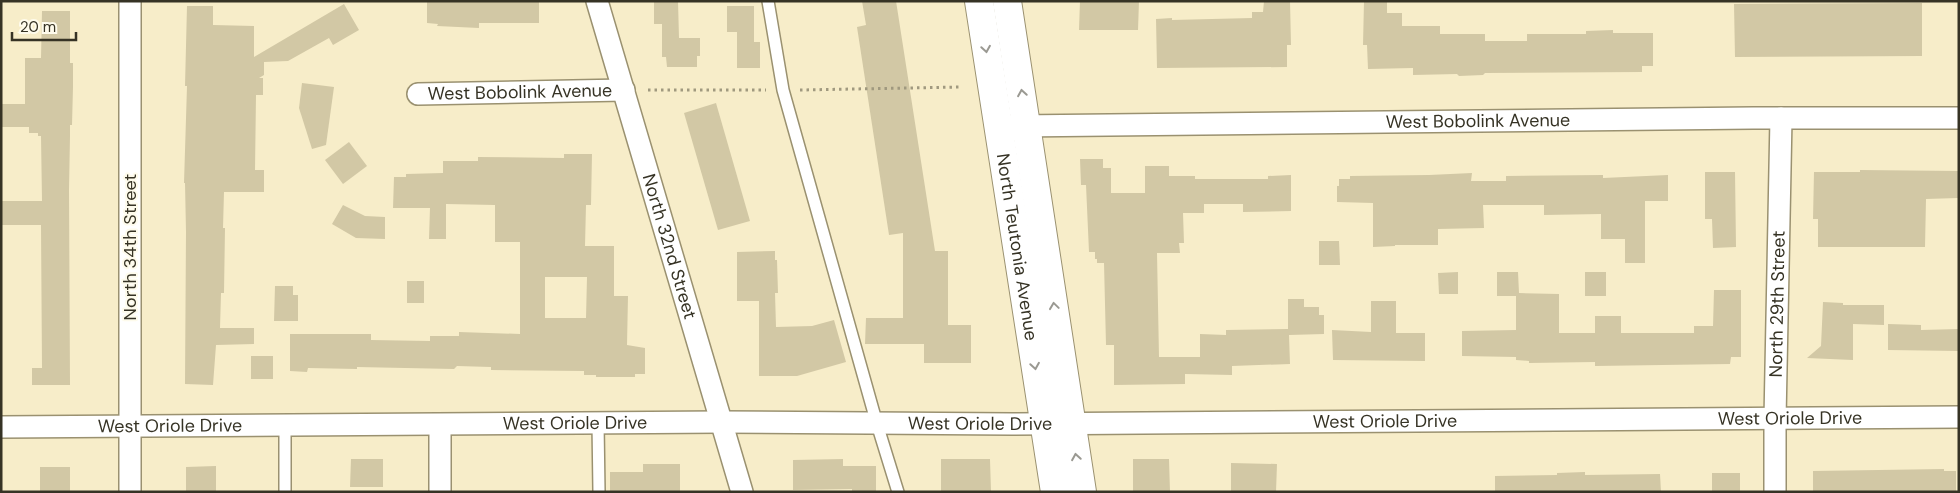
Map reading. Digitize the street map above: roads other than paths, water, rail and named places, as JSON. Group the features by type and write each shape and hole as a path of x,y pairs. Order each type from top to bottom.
{"main road":[{"name":"North Teutonia Avenue","path":"978,1 1055,492"},
{"name":"North Teutonia Avenue","path":"1007,1 1082,492"}],"street":[{"name":"North 34th Street","path":"130,1 130,492"},
{"name":"North 32nd Street","path":"597,1 742,492"},
{"name":"West Bobolink Avenue","path":"418,94 624,90"},
{"name":"North 29th Street","path":"1776,492 1775,418 1782,118"},
{"name":"West Bobolink Avenue","path":"998,127 1027,125 1959,118"},
{"name":"West Oriole Drive","path":"1,427 722,422 1044,424 1959,417"},
{"path":"440,425 440,492"}],"lane":[{"path":"768,1 783,90 898,492"},
{"path":"598,424 599,492"},
{"path":"285,426 285,492"}]}
